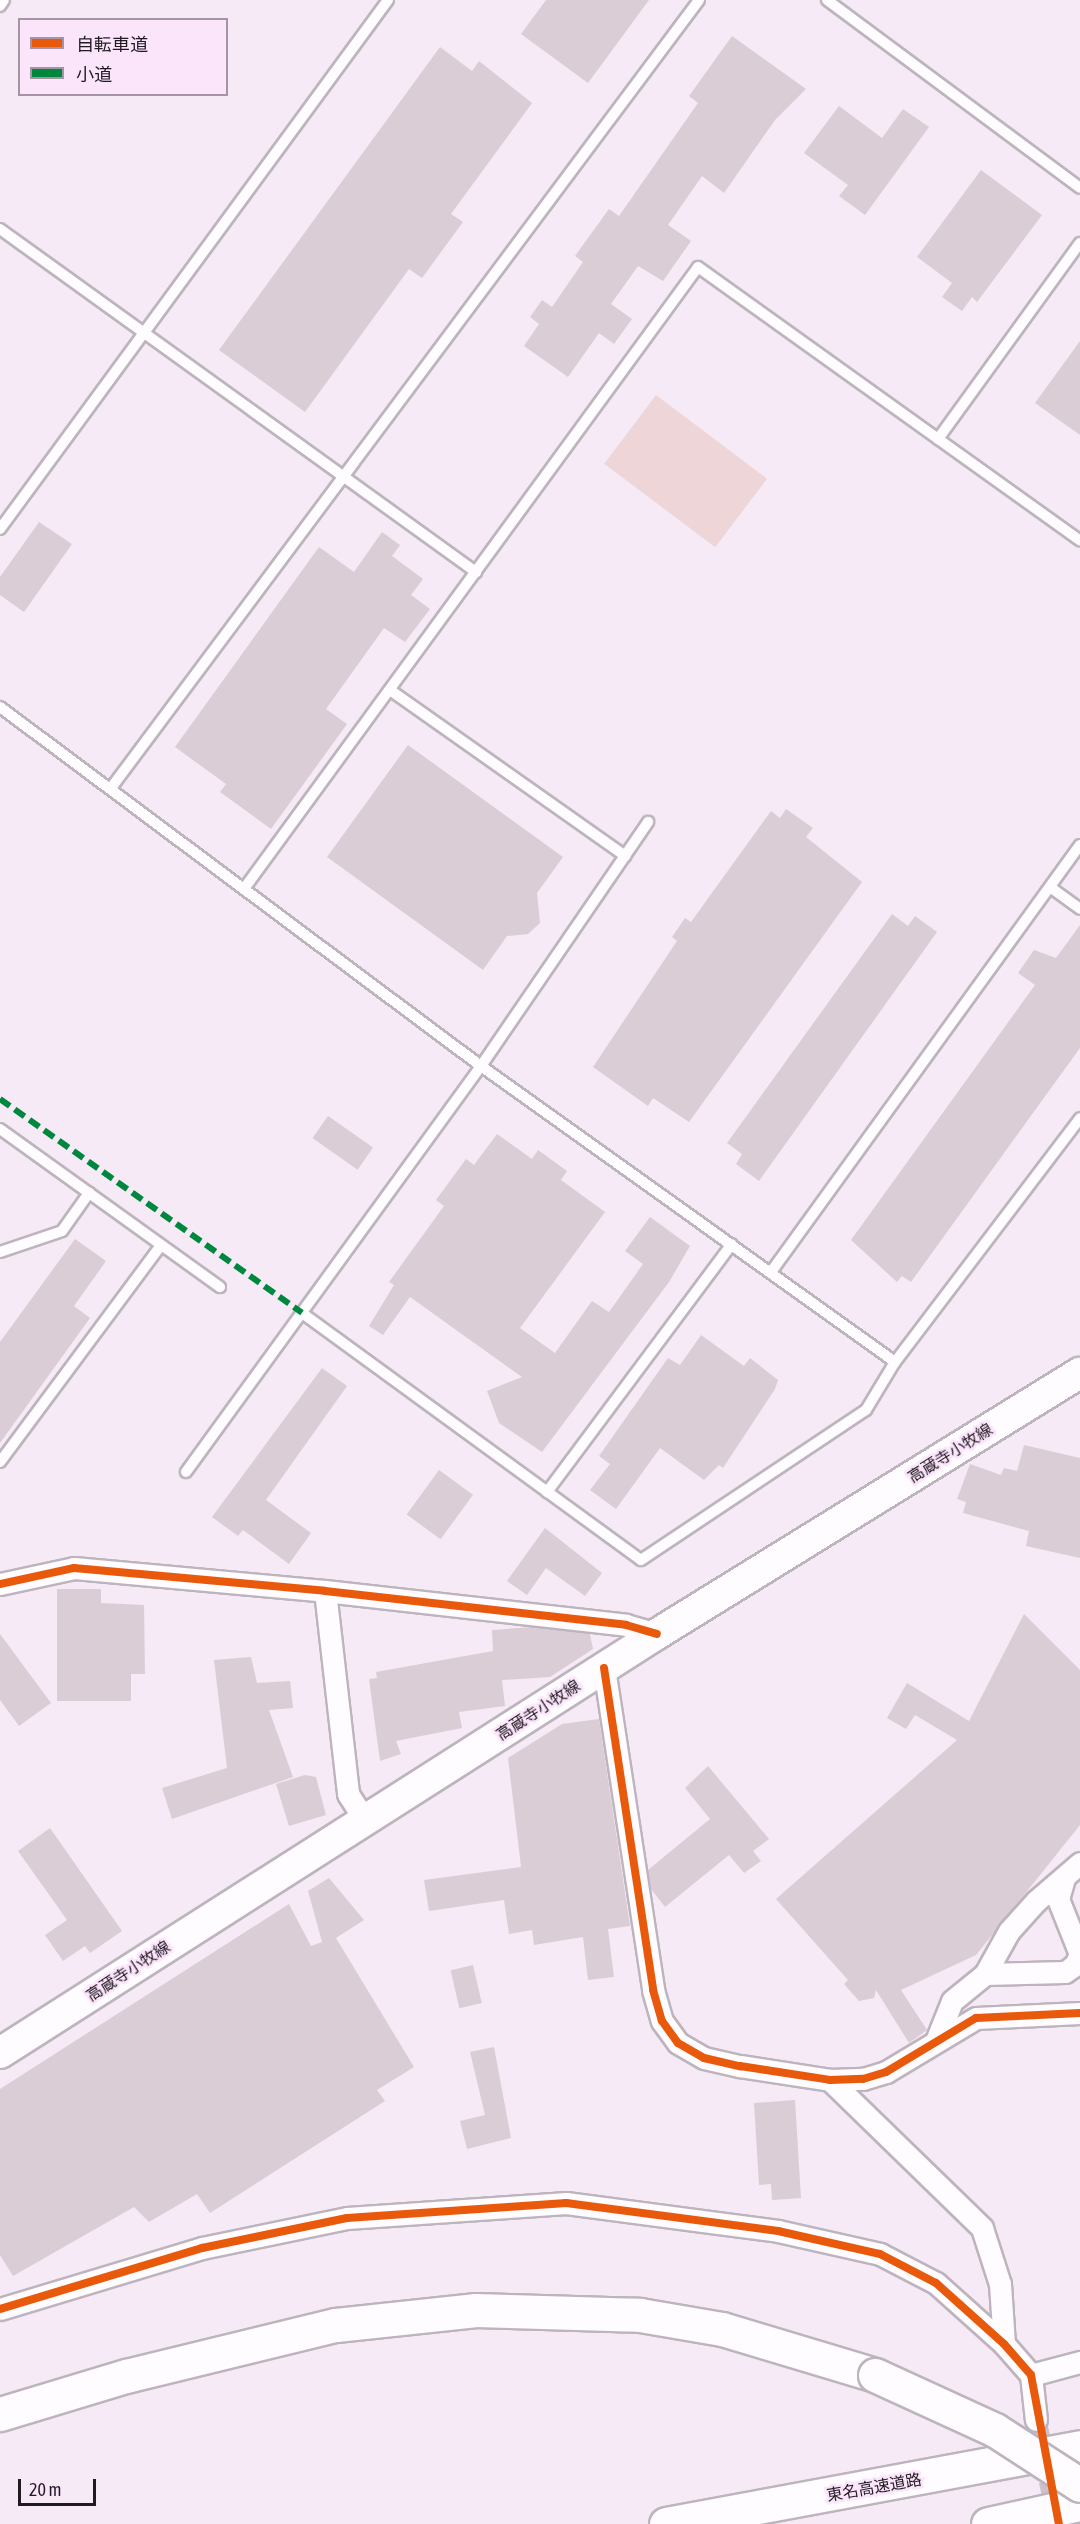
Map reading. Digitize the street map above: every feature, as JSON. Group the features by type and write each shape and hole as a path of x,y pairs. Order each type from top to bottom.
{"highway":[{"path":"0,2414 126,2376 336,2325 476,2310 640,2315 722,2329 876,2375 994,2430 1080,2486"},
{"name":"東名高速道路","path":"666,2524 1080,2447"},
{"path":"988,2524 1080,2504"}],"main road":[{"name":"高蔵寺小牧線","path":"0,2053 657,1634 1080,1372"}],"street":[{"path":"0,1584 74,1568 325,1591 626,1625 657,1634"},
{"path":"325,1591 348,1794 365,1820"},
{"path":"604,1668 653,1990 663,2021 678,2043 704,2058 830,2080 886,2072 976,2018 1080,2013"},
{"path":"936,2041 952,2001 985,1974 1009,1931 1080,1863"},
{"path":"985,1974 1065,1972 1075,1965 1080,1954 1058,1899 1063,1881"},
{"path":"830,2080 982,2228 1000,2284 1004,2344"},
{"path":"0,2309 202,2248 347,2218 566,2203 778,2231 880,2254 936,2283 1004,2344 1031,2375 1036,2420"},
{"path":"1031,2375 1080,2362"}],"lane":[{"path":"0,6 4,0"},
{"path":"0,530 388,0"},
{"path":"111,789 699,0"},
{"path":"827,0 1080,188"},
{"path":"0,229 476,572"},
{"path":"938,439 1080,243"},
{"path":"246,886 698,267 1080,540"},
{"path":"390,690 625,856"},
{"path":"0,707 246,886 480,1066 895,1362"},
{"path":"186,1472 480,1066 648,822"},
{"path":"771,1272 1080,845"},
{"path":"1050,887 1080,909"},
{"path":"302,1313 641,1560 866,1410 895,1362 1080,1118"},
{"path":"0,1129 220,1287"},
{"path":"0,1252 62,1232 89,1193"},
{"path":"547,1492 732,1244"},
{"path":"0,1462 161,1245"}],"shaded area":[{"path":"656,395 767,479 715,547 604,464"}],"building":[{"path":"546,0 649,0 588,83 521,34"},
{"path":"732,36 806,89 775,120 724,193 702,176 668,225 691,241 663,281 638,266 611,304 632,319 614,344 599,333 568,377 524,346 539,324 530,317 542,300 552,307 583,262 575,256 609,209 619,216 698,103 689,96"},
{"path":"440,47 472,71 479,61 532,103 451,214 463,222 422,278 409,269 305,412 219,350"},
{"path":"839,106 882,138 903,109 929,127 865,215 839,196 848,185 804,153"},
{"path":"981,170 1042,215 977,302 972,297 962,311 942,297 952,283 917,257"},
{"path":"1080,341 1080,435 1035,403"},
{"path":"39,522 72,544 24,612 0,595 0,577"},
{"path":"382,532 400,545 392,556 423,579 411,595 430,609 405,642 384,628 326,709 347,724 271,829 220,792 226,784 175,747 319,547 354,572"},
{"path":"408,745 563,857 537,893 540,923 528,934 507,936 483,970 327,857"},
{"path":"786,809 813,828 806,837 862,882 689,1122 653,1098 648,1106 593,1067 677,941 672,937 685,918 691,922 771,811 780,818"},
{"path":"892,914 908,926 915,916 937,932 759,1181 736,1164 742,1154 727,1143"},
{"path":"1080,925 1080,1048 911,1282 902,1276 897,1282 851,1240 1035,985 1018,973 1034,950 1056,958"},
{"path":"328,1116 373,1148 358,1170 313,1138"},
{"path":"497,1134 532,1159 538,1150 567,1171 561,1180 605,1212 520,1328 555,1353 592,1301 609,1312 643,1264 625,1251 650,1217 690,1246 669,1282 542,1452 499,1423 487,1391 522,1377 410,1297 383,1335 369,1326 394,1285 389,1282 444,1206 436,1200 466,1159 474,1165"},
{"path":"75,1239 106,1261 74,1306 90,1318 0,1443 0,1342"},
{"path":"701,1335 744,1366 750,1358 778,1380 775,1389 723,1468 719,1465 704,1480 660,1448 616,1509 590,1490 610,1464 599,1456 668,1358 680,1365"},
{"path":"322,1368 347,1386 266,1500 311,1533 289,1564 243,1530 238,1536 212,1517"},
{"path":"1024,1445 1080,1458 1080,1558 1026,1546 1029,1531 963,1513 966,1502 957,1499 970,1464 1001,1475 1004,1468 1017,1471"},
{"path":"439,1470 473,1495 441,1539 407,1514"},
{"path":"545,1528 602,1573 585,1596 546,1568 527,1595 507,1581"},
{"path":"57,1589 101,1589 101,1603 144,1605 145,1674 131,1674 131,1701 57,1701"},
{"path":"1024,1614 1080,1670 1080,1825 976,1955 901,1990 927,2030 909,2043 876,1990 874,1998 859,2001 844,1984 848,1980 776,1899 957,1740 915,1715 906,1729 887,1718 907,1683 969,1721"},
{"path":"532,1627 590,1634 593,1649 550,1677 502,1680 505,1706 459,1712 462,1728 396,1741 401,1754 380,1761 369,1679 377,1678 376,1672 493,1651 492,1630"},
{"path":"0,1634 51,1703 19,1726 0,1700"},
{"path":"251,1657 257,1683 290,1681 293,1708 269,1710 293,1777 172,1819 162,1788 227,1768 214,1660"},
{"path":"599,1719 630,1926 608,1929 614,1977 588,1980 583,1937 534,1945 532,1930 509,1934 504,1900 429,1911 424,1880 521,1867 508,1758 562,1724"},
{"path":"708,1766 769,1839 753,1851 761,1861 744,1873 729,1855 665,1907 651,1889 648,1870 710,1819 685,1788"},
{"path":"305,1775 316,1777 326,1815 289,1826 276,1784"},
{"path":"50,1828 122,1931 90,1953 85,1946 63,1961 45,1935 67,1920 18,1851"},
{"path":"329,1878 364,1920 336,1938 414,2067 377,2090 385,2101 210,2213 197,2194 149,2222 134,2207 13,2276 0,2255 0,2089 289,1904 311,1946 322,1942 308,1891"},
{"path":"473,1965 482,2003 459,2008 451,1970"},
{"path":"494,2047 511,2138 467,2149 460,2121 485,2115 470,2052"},
{"path":"795,2100 801,2198 772,2200 771,2184 759,2185 754,2103"}],"tunnel":[{"path":"1036,2420 1058,2520"}],"marked path":[{"path":"0,1099 302,1313"}],"cycle path":[{"path":"0,1584 74,1568 325,1591 626,1625 657,1634"},
{"path":"604,1668 653,1990 662,2021 678,2043 704,2058 740,2066 830,2080 863,2079 886,2072 976,2018 1080,2013"},
{"path":"0,2309 202,2248 347,2218 566,2203 778,2231 880,2254 936,2283 1004,2344 1031,2375 1059,2524"}]}
